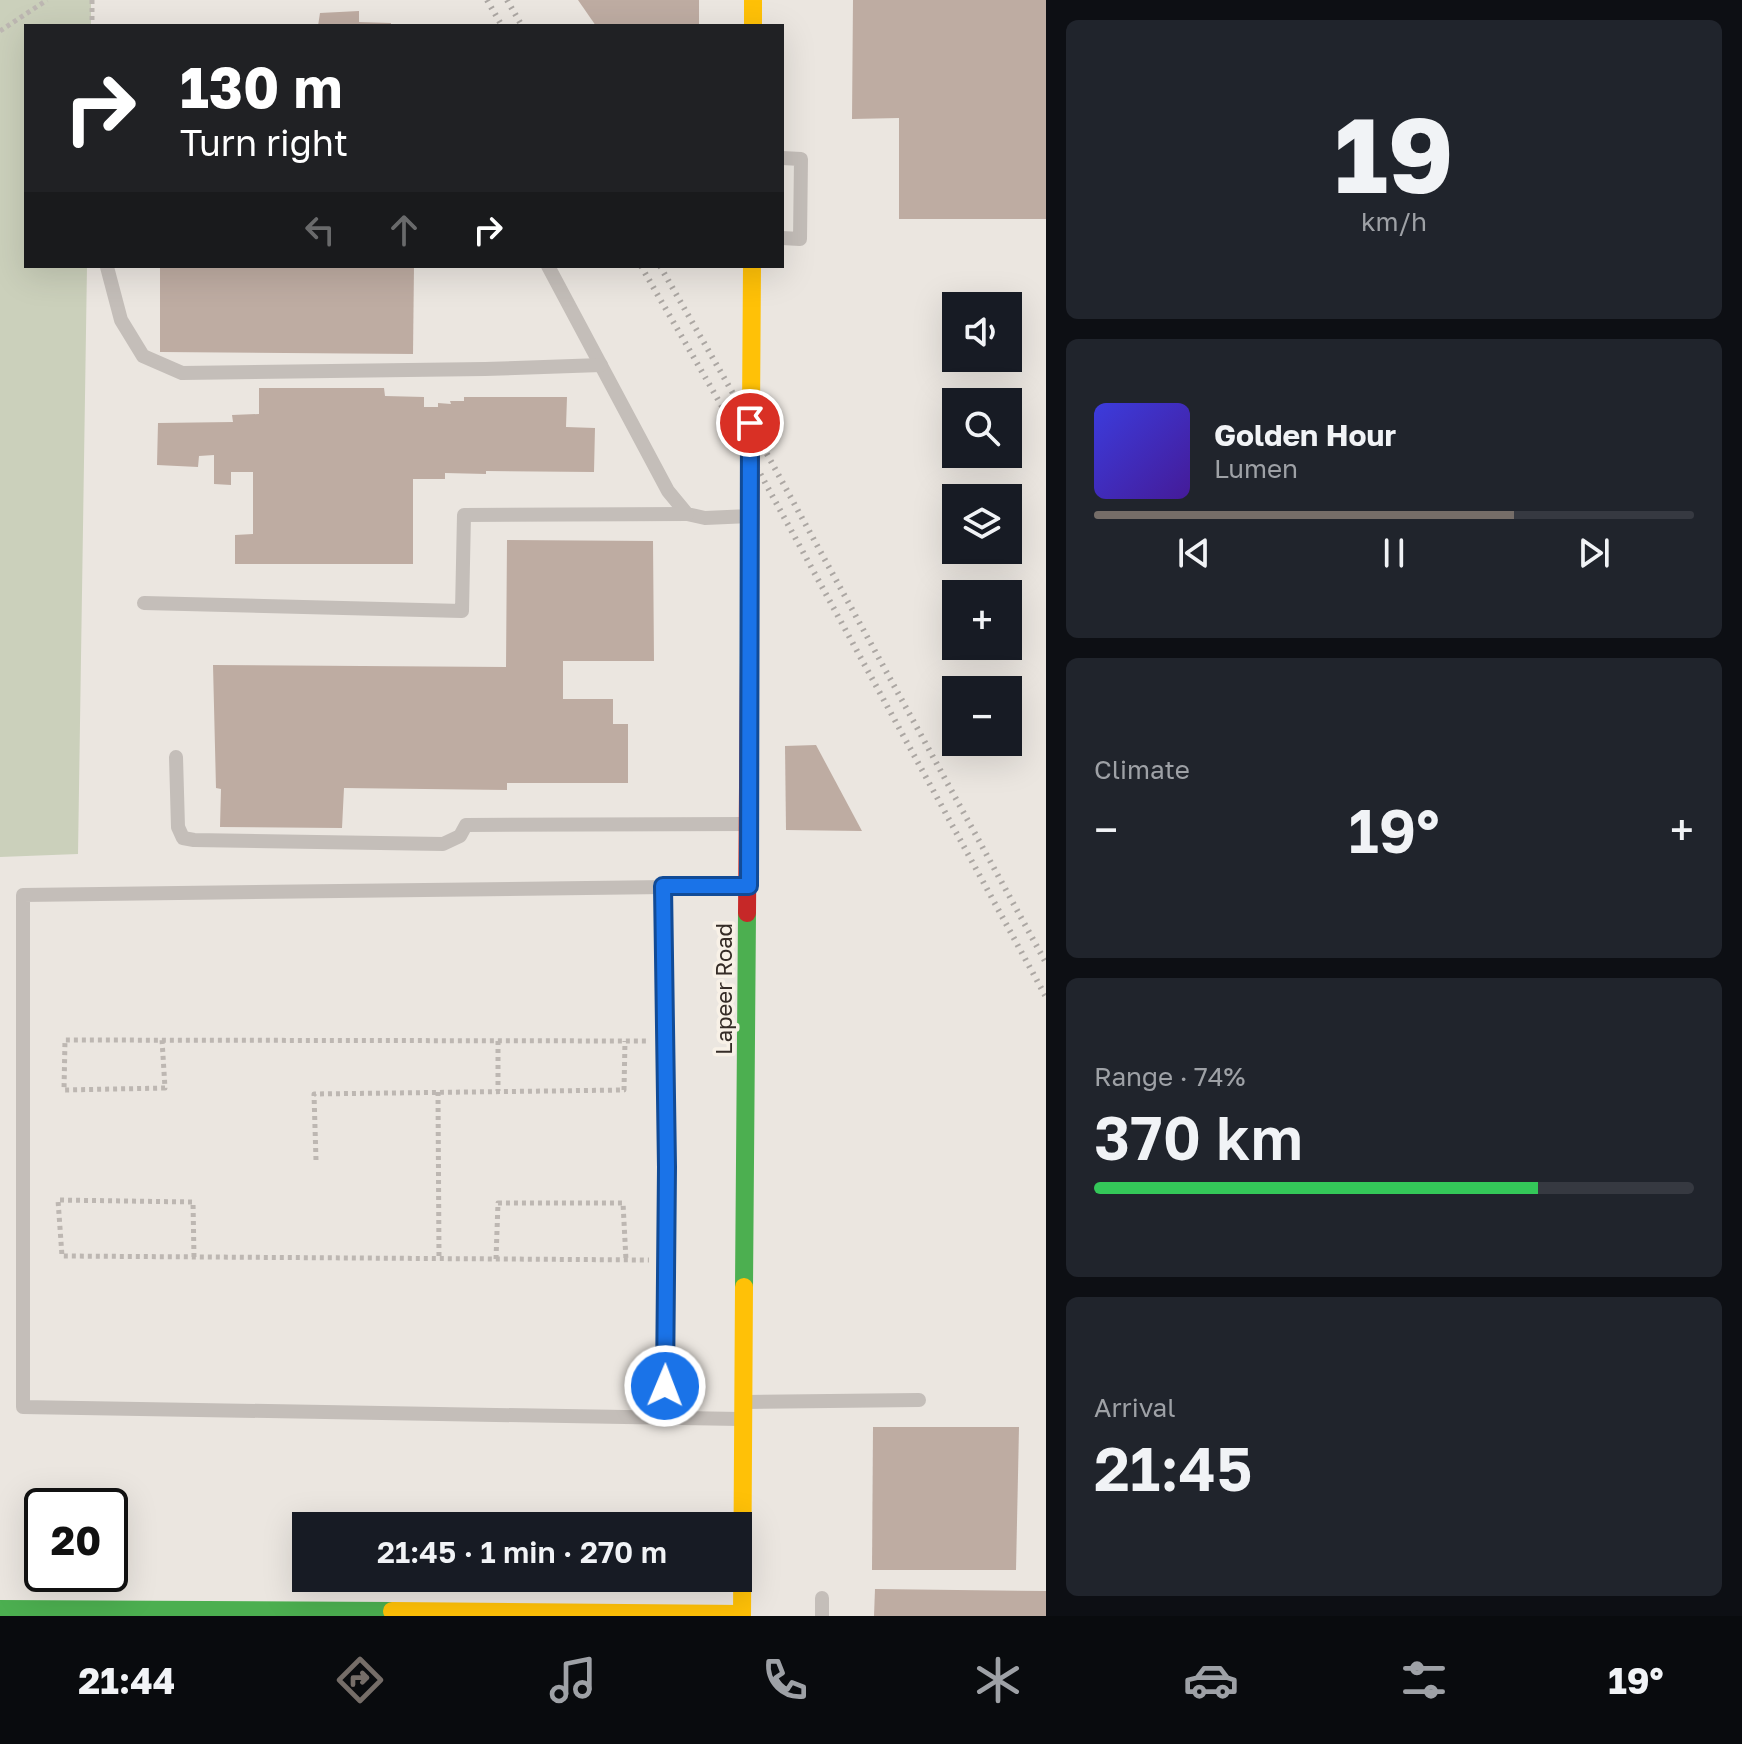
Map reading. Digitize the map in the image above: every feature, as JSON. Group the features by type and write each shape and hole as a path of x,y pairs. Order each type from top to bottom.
{"main road":[{"path":"753,0 753,24"},
{"name":"Lapeer Road","path":"742,1615 752,268"},
{"path":"0,1609 742,1615"}],"lane":[{"path":"784,158 801,159 801,175 800,239 784,238"},
{"path":"107,268 121,320 143,356 182,373 601,365"},
{"path":"549,268 668,491 687,514"},
{"path":"144,603 462,611 464,515 750,516"},
{"path":"176,757 178,827 183,838 194,840 443,844 460,836 466,825 748,824"},
{"path":"663,886 665,1418"},
{"path":"749,886 23,895 23,1407 665,1418 919,1400"},
{"path":"822,1598 822,1616"}],"path":[{"path":"0,31 47,0"},
{"path":"92,0 92,24"},
{"path":"162,1040 165,1088 64,1090 65,1040 162,1040 498,1041 665,1041"},
{"path":"498,1041 498,1091"},
{"path":"316,1160 314,1094 624,1090 625,1041"},
{"path":"438,1092 439,1258"},
{"path":"194,1257 193,1202 58,1200 62,1256 194,1257 439,1258 666,1260"},
{"path":"496,1259 498,1203 623,1203 626,1260"}],"green space":[{"path":"0,0 91,0 91,24 24,24 24,268 87,268 78,854 0,857"}],"building":[{"path":"578,0 699,0 699,24 595,24"},
{"path":"853,0 1046,0 1046,219 899,219 899,118 852,119"},
{"path":"359,11 359,22 391,24 318,24 320,13"},
{"path":"160,268 414,268 413,354 160,352"},
{"path":"259,388 384,388 385,396 424,397 424,407 464,401 464,397 567,397 566,427 595,428 594,472 486,471 486,474 445,473 445,479 413,479 413,564 235,564 235,535 253,534 253,472 231,472 231,485 214,484 214,455 199,456 198,467 157,465 158,423 233,422 232,415 259,414"},
{"path":"507,540 653,541 654,661 563,661 563,699 613,699 613,724 628,724 628,783 507,783 507,790 344,788 342,828 220,827 221,789 216,788 213,665 506,667"},
{"path":"816,745 862,831 786,830 785,746"},
{"path":"873,1427 1019,1427 1016,1570 872,1570"},
{"path":"875,1589 1046,1591 1046,1616 874,1616"}],"railway":[{"path":"487,0 501,24"},
{"path":"507,0 521,24"},
{"path":"642,268 750,455 1046,997"},
{"path":"661,268 750,423 1046,963"}],"traffic: fast":[{"path":"744,1287 747,913"},
{"path":"0,1609 392,1611"}],"traffic: slow":[{"path":"753,0 753,24"},
{"path":"751,412 752,268"},
{"path":"742,1616 744,1287"},
{"path":"392,1611 742,1614"}],"traffic: jam":[{"path":"747,913 751,412"}],"route":[{"path":"665,1386 667,1167 663,886 749,886 750,423"}]}
